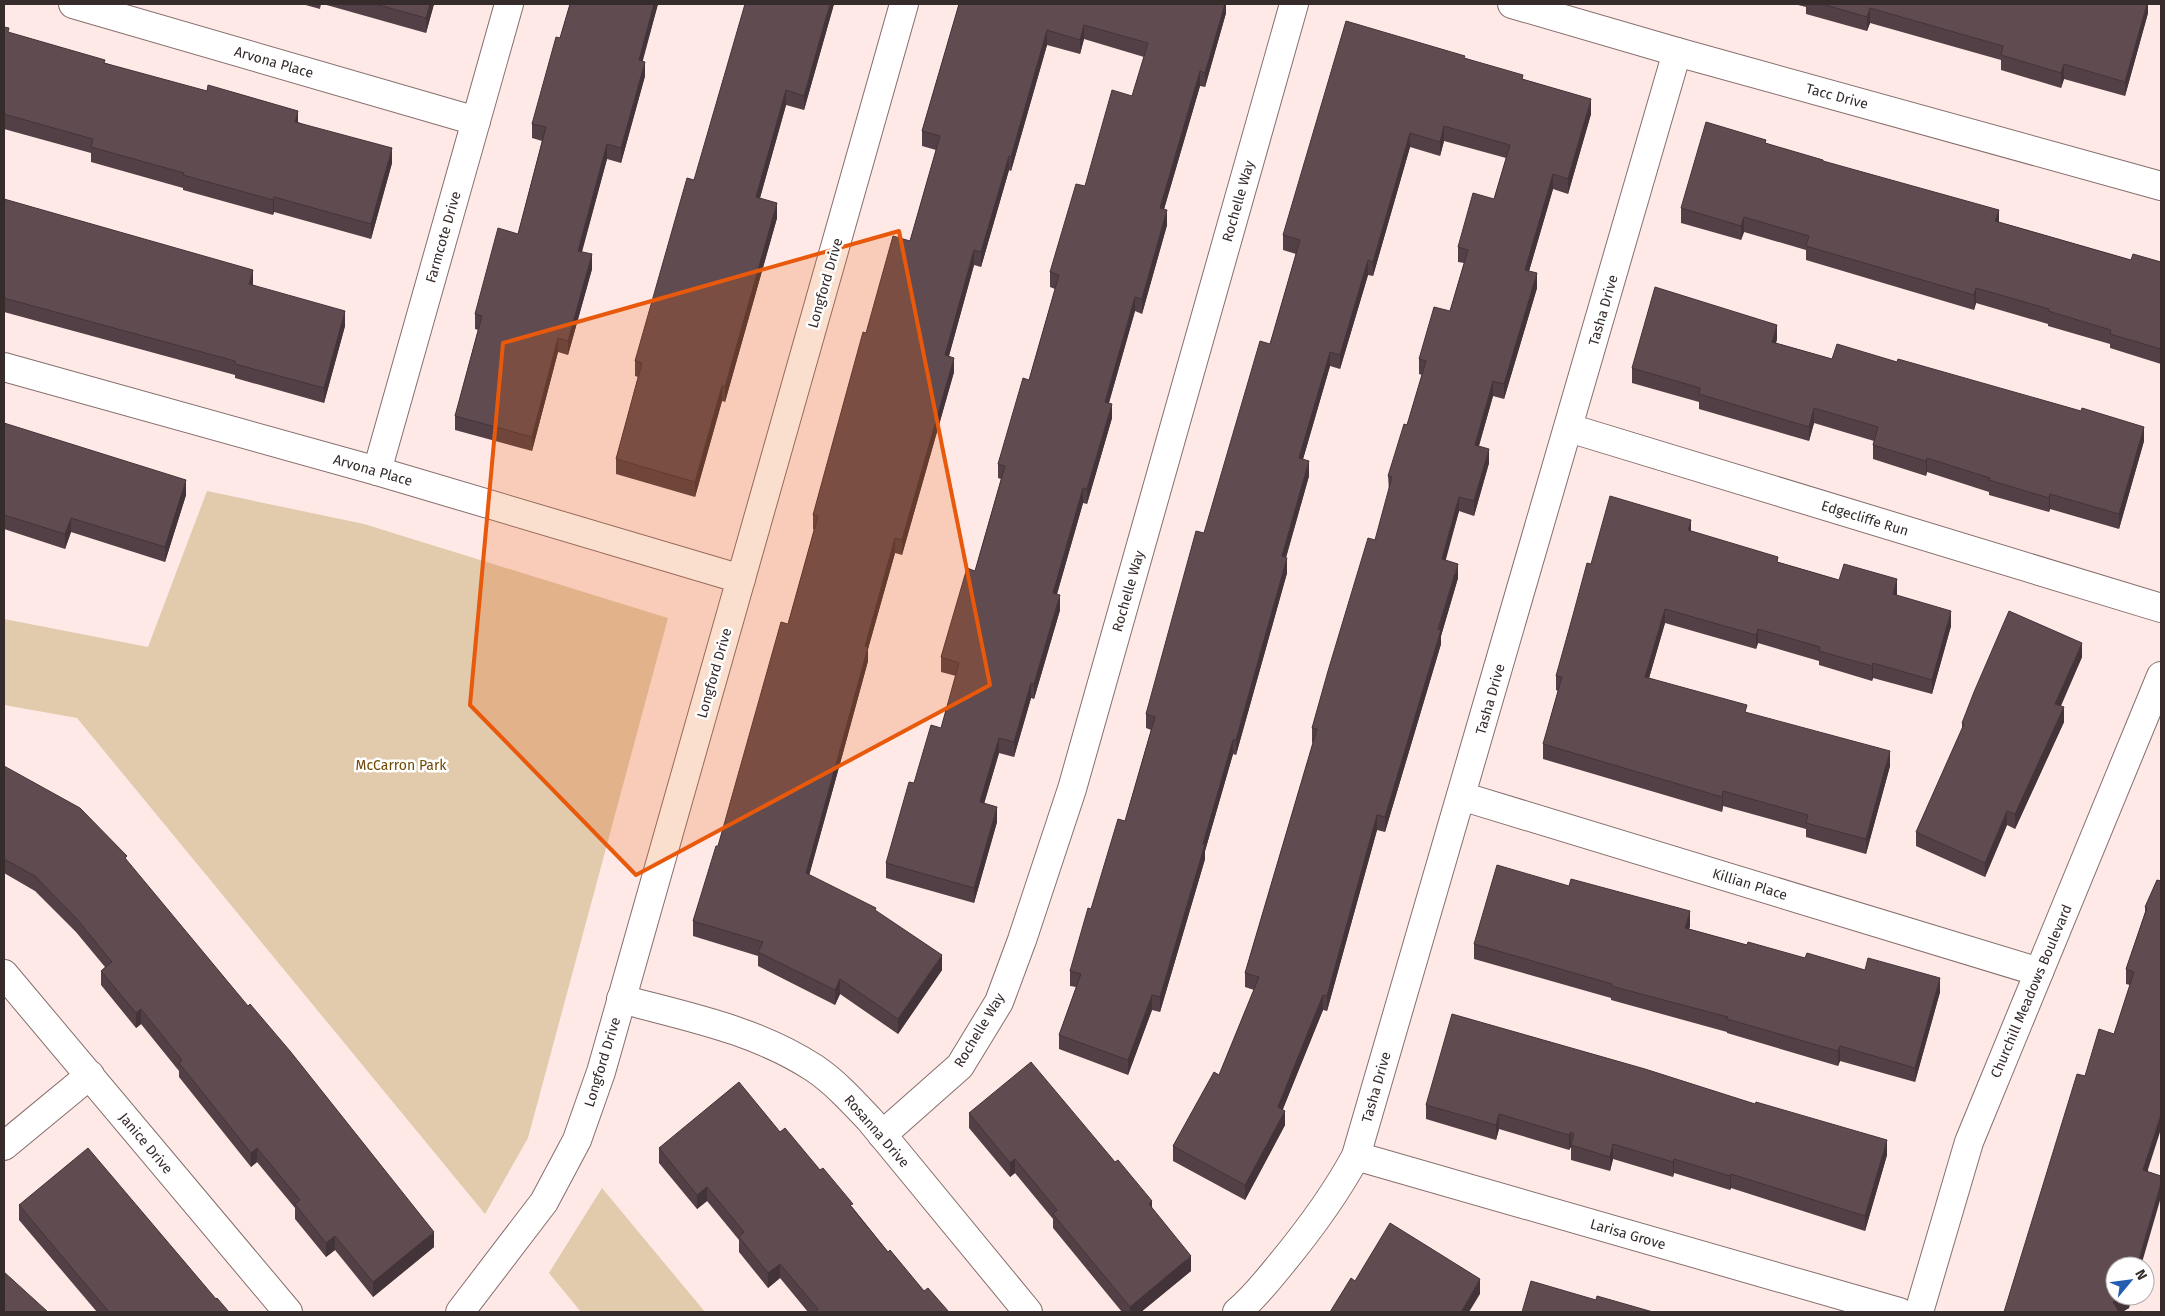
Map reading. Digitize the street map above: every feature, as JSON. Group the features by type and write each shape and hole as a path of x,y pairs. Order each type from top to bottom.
{"street":[{"name":"Arvona Place","path":"73,4 476,121"},
{"name":"Farmcote Drive","path":"377,471 509,4"},
{"name":"Longford Drive","path":"460,1312 544,1202 577,1140 600,1072 621,1000 904,4"},
{"name":"Rochelle Way","path":"882,1135 960,1066 1000,1002 1072,789 1294,4"},
{"name":"Tacc Drive","path":"1512,4 2161,186"},
{"name":"Tasha Drive","path":"1237,1312 1252,1300 1296,1246 1340,1185 1356,1156 1678,52"},
{"name":"Arvona Place","path":"4,367 377,471 741,579"},
{"name":"Edgecliffe Run","path":"1569,428 2161,608"},
{"name":"Churchill Meadows Boulevard","path":"1919,1312 1969,1142 2161,676"},
{"name":"Killian Place","path":"1461,796 2039,972"},
{"name":"Janice Drive","path":"4,974 288,1312"},
{"name":"Rosanna Drive","path":"621,1000 734,1029 784,1050 816,1069 844,1093 882,1135 1028,1312"},
{"path":"4,1146 90,1075"},
{"name":"Larisa Grove","path":"1356,1156 1899,1312"}],"highlighted area":[{"path":"899,231 990,685 636,875 470,705 503,343"}],"green space":[{"name":"McCarron Park","path":"207,491 364,524 668,618 528,1138 485,1214 77,718 4,705 4,619 148,647"},
{"path":"602,1188 705,1312 581,1312 549,1273"}],"building":[{"path":"375,4 430,4 426,18"},
{"path":"570,4 654,4 639,60 645,62 621,148 607,144 578,251 592,254 568,341 558,338 532,437 455,416 482,316 475,314 498,228 518,234 546,127 532,124 556,37 560,38"},
{"path":"745,4 830,4 804,96 786,90 756,197 777,203 725,387 722,386 695,482 616,459 642,363 635,361 687,178 694,180"},
{"path":"959,4 1225,4 1205,73 1200,71 1160,208 1167,210 1142,299 1135,297 1105,402 1112,404 1087,489 1083,488 1053,593 1060,595 1034,684 1031,683 1014,742 999,738 980,802 997,807 974,888 886,863 909,782 914,783 931,725 941,728 959,663 941,657 967,568 975,571 1005,466 998,464 1023,378 1029,380 1059,275 1050,272 1076,184 1085,186 1112,90 1132,96 1148,43 1084,25 1080,40 1047,30 1011,157 1009,156 981,252 974,250 945,355 954,358 902,540 895,538 865,646 868,647 806,873 876,908 875,910 942,955 898,1019 840,979 835,990 758,952 763,942 693,921 716,846 718,846 781,622 788,624 818,516 813,515 863,332 866,333 893,236 910,241 940,136 922,131"},
{"path":"1822,4 2147,4 2125,82 2064,64 2061,73 2001,55 2003,46 1870,8 1867,17"},
{"path":"1346,21 1465,56 1464,58 1523,75 1522,79 1591,99 1568,179 1553,174 1525,270 1537,273 1504,384 1493,381 1475,445 1489,449 1474,501 1459,497 1442,559 1458,564 1438,629 1441,630 1385,817 1377,815 1327,996 1323,995 1278,1107 1285,1111 1245,1185 1173,1146 1214,1072 1219,1075 1259,977 1245,973 1317,729 1312,728 1328,671 1368,538 1375,540 1392,477 1388,476 1404,424 1407,425 1426,361 1419,359 1434,307 1450,311 1468,250 1458,247 1473,193 1494,199 1510,145 1444,126 1440,142 1410,133 1373,262 1368,260 1340,355 1330,352 1299,458 1309,461 1282,556 1287,558 1236,740 1233,740 1160,997 1152,995 1128,1060 1059,1035 1081,974 1070,971 1088,908 1091,909 1118,819 1125,821 1155,717 1146,714 1196,531 1204,533 1260,341 1270,344 1300,240 1283,235"},
{"path":"4,27 9,28 8,32 105,60 104,63 207,91 208,85 298,111 295,122 392,148 371,224 274,197 273,200 183,175 184,173 91,147 93,139 4,114"},
{"path":"1706,122 1766,140 1765,143 1823,161 1999,210 1995,221 2131,260 2133,254 2161,262 2161,349 2110,334 2111,330 2048,311 2049,309 1976,288 1974,295 1806,246 1809,236 1744,217 1741,226 1681,208"},
{"path":"4,199 253,270 249,284 345,311 324,388 235,364 235,361 4,298"},
{"path":"1655,287 1777,325 1772,342 1832,359 1837,344 1897,362 1898,359 2081,411 2082,408 2144,427 2119,514 2050,494 2049,498 1989,480 1990,478 1927,458 1926,461 1873,445 1878,427 1814,408 1809,427 1699,394 1700,388 1632,368"},
{"path":"4,423 186,480 165,547 71,518 65,534 4,515"},
{"path":"1610,496 1691,520 1688,530 1778,557 1777,562 1839,580 1844,564 1897,579 1893,594 1951,611 1932,680 1873,663 1872,666 1819,651 1820,647 1758,629 1756,635 1665,609 1645,677 1747,705 1745,712 1890,751 1866,839 1806,823 1808,815 1723,791 1722,797 1543,744 1562,677 1556,676 1587,563 1591,564"},
{"path":"2009,611 2082,643 2055,704 2064,707 2015,814 2007,811 1985,863 1916,832 1964,724 1962,723 1974,692"},
{"path":"4,766 80,808 127,856 125,858 248,1006 250,1004 290,1051 434,1232 373,1282 335,1236 326,1243 295,1204 300,1200 257,1148 251,1153 179,1063 182,1060 141,1009 136,1013 101,971 112,962 76,918 35,876 4,859"},
{"path":"1497,865 1569,886 1571,879 1690,911 1685,928 1747,945 1748,942 1805,958 1807,953 1865,970 1868,958 1940,978 1915,1068 1840,1046 1838,1051 1727,1019 1728,1017 1611,986 1612,984 1474,944"},
{"path":"2157,880 2161,881 2161,1114 2143,1170 2161,1176 2161,1183 2140,1256 2105,1256 2105,1306 2115,1306 2119,1312 2004,1312 2077,1074 2085,1076 2099,1029 2114,1034 2134,972 2126,969 2147,908 2145,907"},
{"path":"1452,1014 1645,1069 1755,1104 1756,1102 1887,1140 1865,1216 1731,1174 1730,1176 1674,1159 1673,1162 1613,1144 1610,1157 1571,1145 1574,1134 1571,1132 1569,1135 1499,1114 1496,1125 1426,1105"},
{"path":"1031,1062 1115,1162 1118,1160 1152,1201 1149,1204 1191,1256 1130,1307 1053,1214 1057,1210 1015,1159 1010,1163 969,1113"},
{"path":"739,1082 780,1132 785,1128 820,1170 823,1168 853,1204 850,1205 888,1252 890,1250 924,1291 928,1288 949,1312 818,1312 816,1311 818,1309 780,1264 768,1273 739,1237 744,1232 707,1187 697,1195 659,1148"},
{"path":"88,1148 229,1312 109,1312 19,1205"},
{"path":"1390,1223 1480,1279 1461,1312 1330,1312 1351,1278 1355,1281"},
{"path":"4,1272 48,1312 4,1312"},
{"path":"1531,1281 1596,1300 1597,1296 1653,1312 1522,1312"}]}
